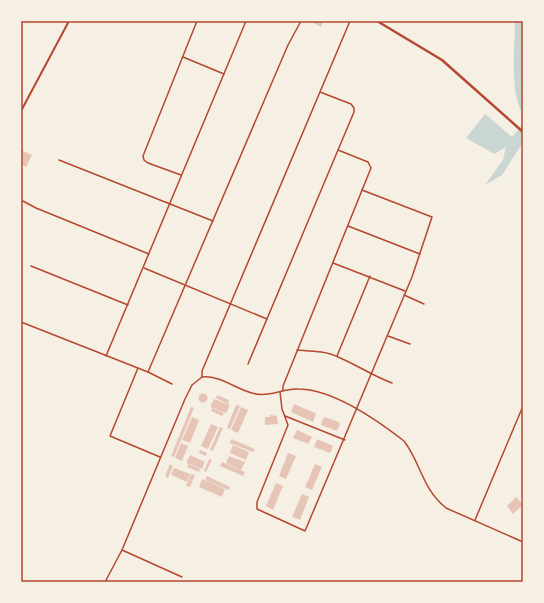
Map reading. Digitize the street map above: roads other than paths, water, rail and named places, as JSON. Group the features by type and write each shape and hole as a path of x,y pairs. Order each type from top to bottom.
{"main road":[{"path":"377,21 442,60 523,132"}],"street":[{"path":"21,111 69,21"},
{"path":"181,175 144,160 143,156 197,21"},
{"path":"106,356 246,21"},
{"path":"148,372 288,46 301,21"},
{"path":"105,582 122,550 160,457 192,385 202,377 231,304 350,21"},
{"path":"183,57 224,74"},
{"path":"248,364 354,112 354,108 351,104 320,92"},
{"path":"283,391 283,386 332,262 348,226 370,165 368,162 338,150"},
{"path":"59,160 213,221"},
{"path":"280,392 288,426 257,502 257,509 305,531 388,336 420,254 432,217 362,190"},
{"path":"21,200 149,254"},
{"path":"348,226 420,254"},
{"path":"332,262 405,291"},
{"path":"31,266 128,305"},
{"path":"144,268 267,319"},
{"path":"337,356 370,276"},
{"path":"404,295 424,304"},
{"path":"21,322 148,372 172,384"},
{"path":"388,336 410,344"},
{"path":"297,350 320,352 337,356 372,375 392,383"},
{"path":"138,368 110,436 160,457"},
{"path":"202,377 219,380 255,394 262,395 296,388 313,390 330,396 357,410 404,441 411,450 428,490 435,499 446,508 523,542"},
{"path":"475,521 523,406"},
{"path":"285,416 345,440"},
{"path":"122,550 182,577"}]}
